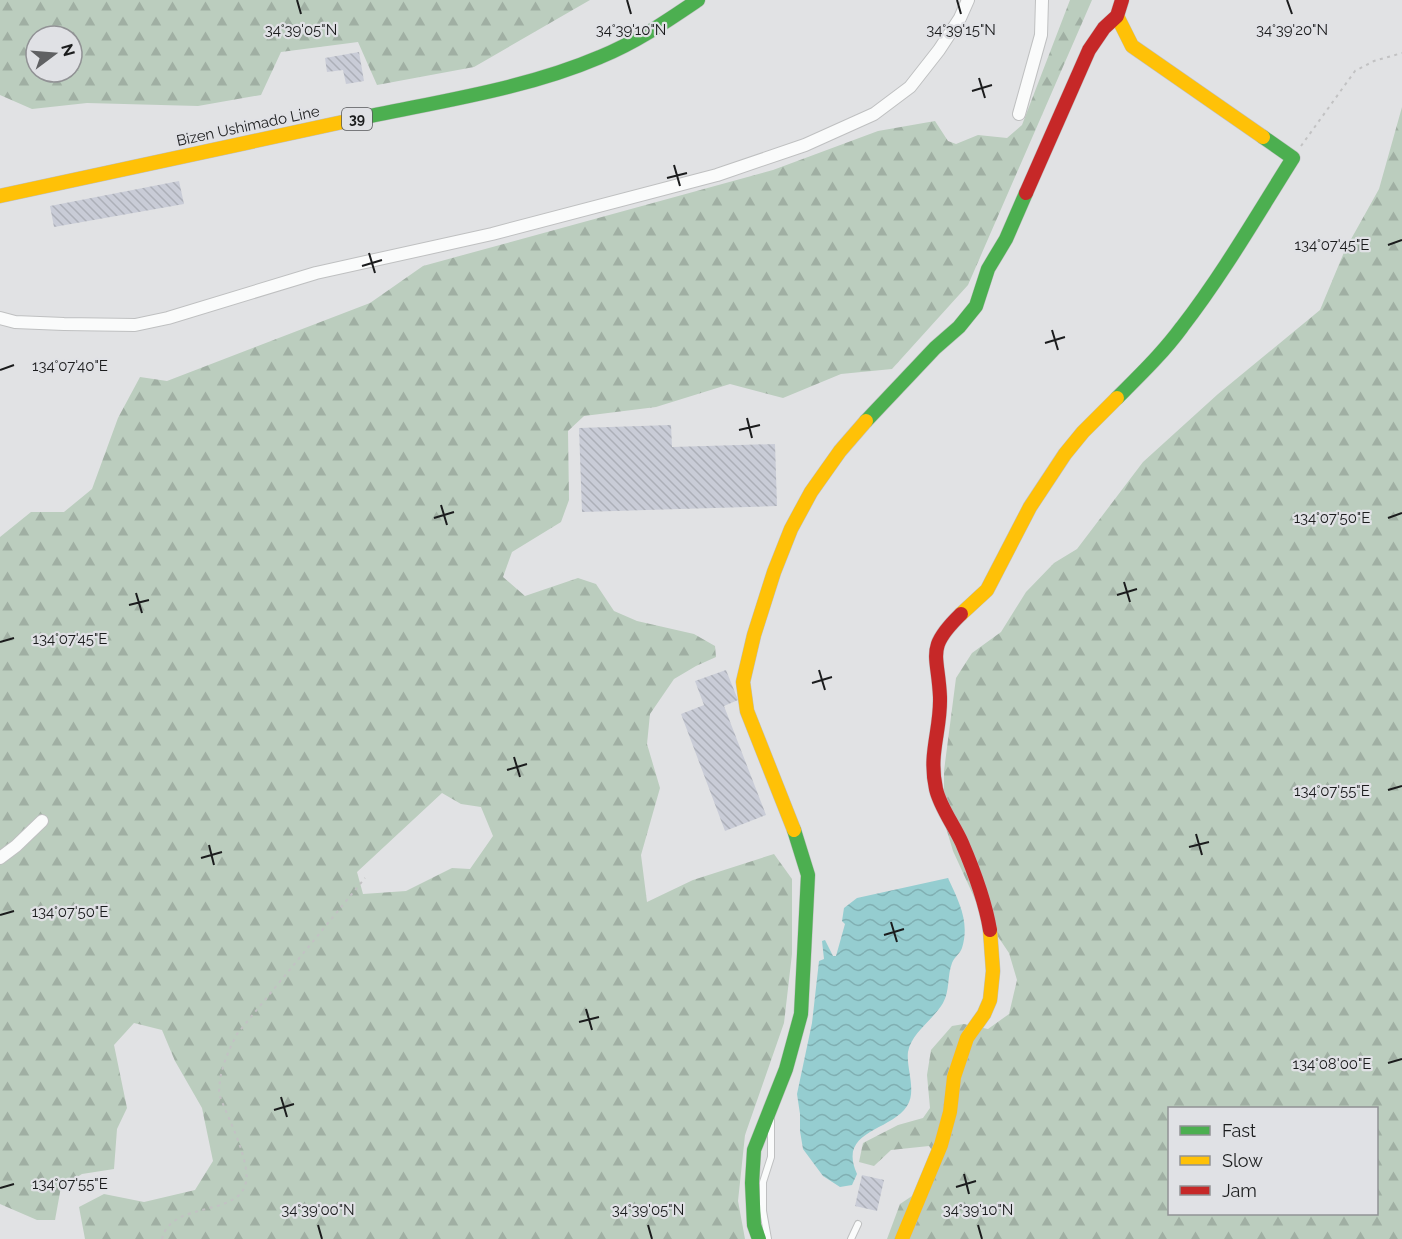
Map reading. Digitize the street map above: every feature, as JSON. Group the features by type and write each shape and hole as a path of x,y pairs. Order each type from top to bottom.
{"street":[{"name":"Bizen Ushimado Line","path":"0,196 524,82 586,63 640,37 698,0"},
{"path":"0,318 15,322 135,325 168,318 316,273 492,234 717,175 806,145 874,114 910,87 955,26 968,0"},
{"path":"1019,114 1041,35 1042,0"},
{"path":"759,1239 754,1225 752,1183 754,1150 786,1068 801,1014 808,875 800,846 747,711 743,682 754,635 774,572 791,529 811,492 840,451 935,348 959,327 976,306 988,269 1006,239 1089,50 1104,28 1117,16 1122,0"},
{"path":"902,1239 941,1144 950,1112 954,1077 967,1038 984,1014 990,1000 993,971 990,928 982,893 962,843 937,792 933,771 933,752 940,698 935,652 939,639 948,627 987,590 1030,507 1065,454 1181,329 1203,299 1293,158 1132,46 1117,16"},
{"path":"0,858 42,821"}],"lane":[{"path":"768,1114 772,1122 771,1157 763,1182 763,1211 768,1239"},
{"path":"851,1239 858,1224"}],"path":[{"path":"1293,158 1355,71 1374,61 1402,52"},
{"path":"162,1239 163,1232 179,1217 234,1201 244,1189 246,1171 219,1094 219,1081 224,1059 237,1034 364,878"}],"green space":[{"path":"0,0 590,0 474,67 377,85 358,42 281,52 261,95 198,106 87,103 32,109 0,95"},
{"path":"1070,0 1092,0 968,285 892,369 841,374 783,398 730,384 656,407 584,416 568,431 569,500 561,522 512,552 503,577 525,596 578,578 596,584 614,611 637,621 694,634 715,646 716,657 674,679 650,714 647,744 660,788 641,855 647,902 693,880 774,854 792,879 792,954 784,1023 745,1135 738,1201 745,1239 85,1239 79,1207 104,1194 144,1202 195,1190 213,1161 202,1108 175,1061 162,1030 134,1023 114,1045 127,1108 117,1129 114,1169 82,1174 61,1187 55,1220 37,1220 0,1204 0,537 31,512 64,512 92,489 118,418 140,377 167,381 370,303 423,266 773,170 878,131 935,121 948,141 956,144 978,135 1007,138 1022,125","holes":["442,793 461,804 481,807 493,836 470,869 452,868 406,891 363,894 357,872"]},
{"path":"1402,107 1402,1239 887,1239 900,1204 930,1184 940,1161 929,1146 891,1150 874,1166 859,1162 863,1143 898,1125 923,1118 930,1108 927,1075 931,1050 952,1026 964,1024 988,1029 1009,1014 1017,980 1009,953 980,910 953,851 944,821 944,771 956,678 972,653 1001,632 1026,592 1054,563 1077,549 1143,462 1218,394 1320,310 1345,250 1379,189"}],"water":[{"path":"948,878 962,912 964,939 961,950 952,963 947,994 943,1003 910,1045 908,1058 910,1100 899,1115 860,1140 854,1148 853,1160 857,1174 852,1185 840,1187 823,1176 803,1149 797,1094 812,1023 819,961 824,959 822,941 825,940 833,956 836,956 845,924 842,921 844,908 857,898"}],"building":[{"path":"359,52 364,81 346,84 343,70 327,72 325,58"},
{"path":"179,181 184,204 54,227 50,206"},
{"path":"671,425 672,447 775,444 777,506 582,512 579,428"},
{"path":"726,670 738,700 724,706 766,815 725,831 681,714 704,705 695,681"},
{"path":"862,1175 884,1180 877,1211 855,1206"}],"traffic: fast":[{"path":"352,120 509,87 571,68 626,45 663,24 698,0"},
{"path":"1117,398 1167,346 1197,307 1293,158 1263,137"},
{"path":"866,421 935,348 959,327 976,306 988,269 1006,239 1026,193"},
{"path":"759,1239 754,1225 752,1183 754,1150 786,1069 801,1014 808,875 794,830"}],"traffic: slow":[{"path":"1117,16 1132,46 1263,137"},
{"path":"0,196 352,120"},
{"path":"961,614 987,590 1030,507 1065,454 1117,398"},
{"path":"794,830 747,711 743,682 754,635 774,572 791,529 811,492 840,451 866,421"},
{"path":"902,1239 941,1145 950,1112 954,1077 967,1038 984,1014 990,1000 993,971 990,930"}],"traffic: jam":[{"path":"1026,193 1089,50 1104,28 1117,16 1122,0"},
{"path":"961,614 942,636 936,652 940,709 933,764 934,776 941,802 975,875 990,930"}]}
